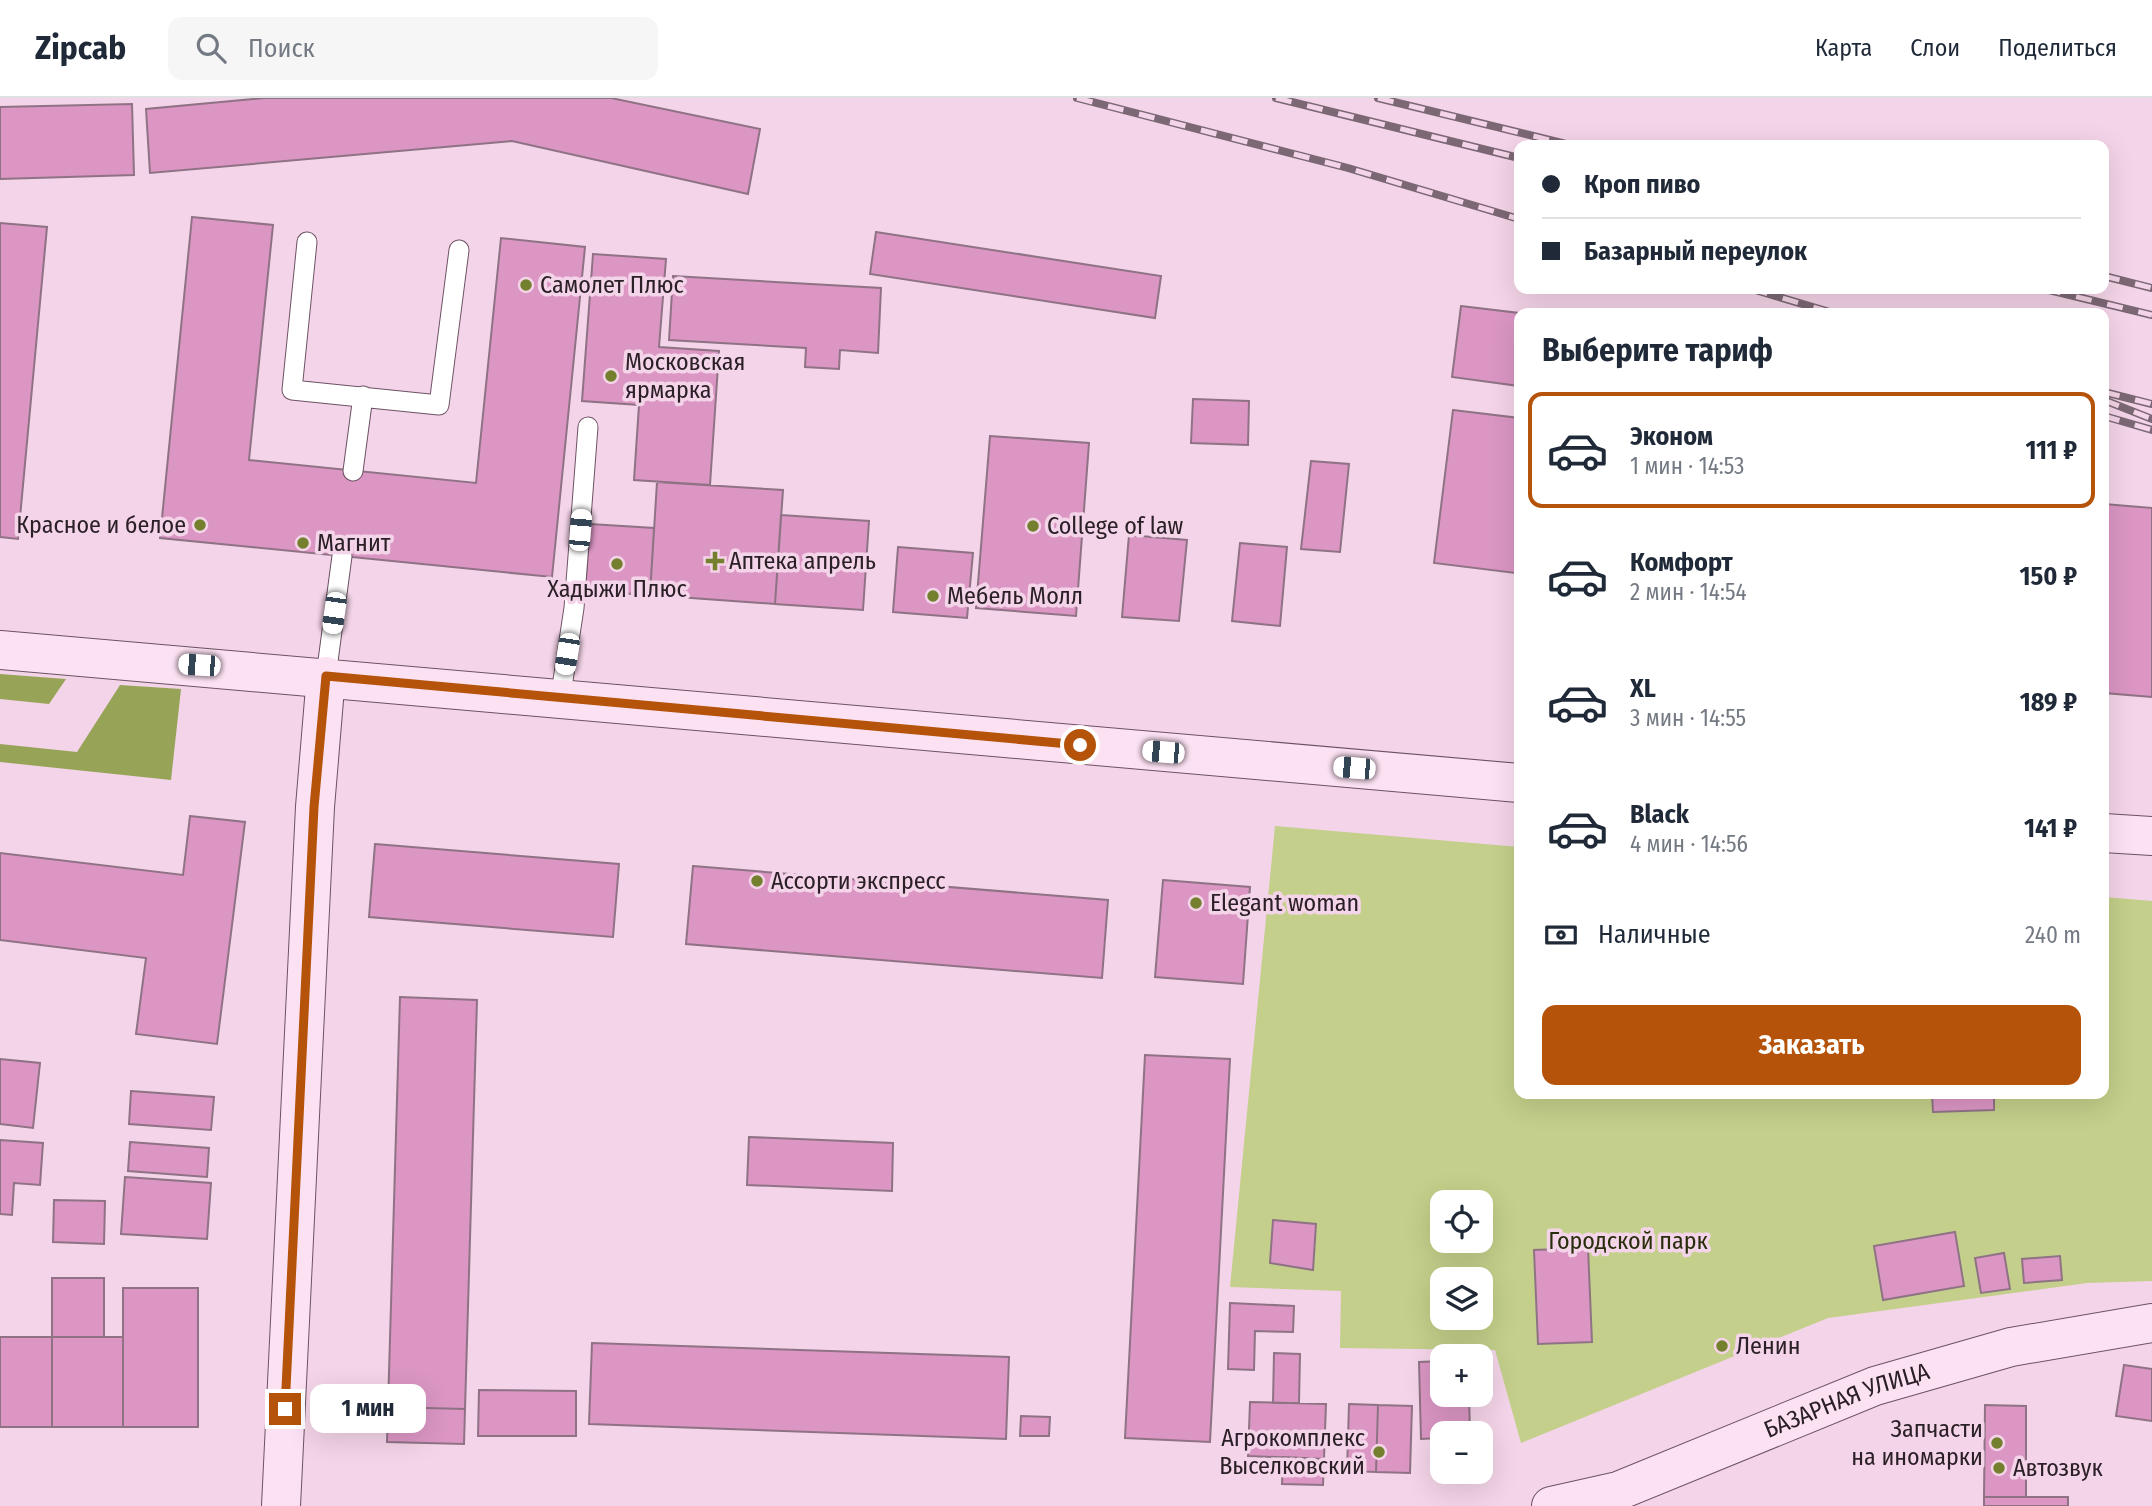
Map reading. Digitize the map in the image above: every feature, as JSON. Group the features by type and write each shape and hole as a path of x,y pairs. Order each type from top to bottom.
{"main road":[{"path":"0,650 326,676 560,700 1514,783"},
{"path":"281,1506 314,807 326,676"},
{"path":"2109,833 2152,836"},
{"name":"БАЗАРНАЯ УЛИЦА","path":"1551,1506 1618,1491 1875,1386 2011,1347 2152,1323"}],"lane":[{"path":"307,242 292,390 439,405 459,250"},
{"path":"353,471 363,396"},
{"path":"560,700 574,608 588,427"},
{"path":"326,676 342,556"}],"green space":[{"path":"0,674 66,679 49,704 0,699"},
{"path":"120,685 181,689 171,780 0,762 0,744 77,752"},
{"name":"Городской парк","path":"1275,826 1514,847 1514,1099 2109,1099 2109,897 2152,901 2152,1281 2087,1283 1828,1318 1521,1443 1493,1344 1430,1344 1430,1349 1340,1348 1341,1291 1230,1287"}],"building":[{"path":"264,98 611,98 760,129 748,194 512,141 150,173 146,109"},
{"path":"132,104 134,175 0,179 0,107"},
{"path":"192,217 273,225 249,460 476,483 501,238 585,247 552,577 160,538"},
{"path":"0,223 47,227 18,539 0,537"},
{"path":"876,232 1161,276 1155,318 870,274"},
{"path":"593,254 666,259 659,347 719,351 710,485 634,480 639,405 582,401"},
{"path":"673,276 881,288 878,353 840,350 839,369 805,367 806,348 669,340"},
{"path":"1461,306 1514,312 1514,385 1452,377"},
{"path":"1193,399 1249,401 1248,445 1191,443"},
{"path":"1453,410 1514,417 1514,573 1434,563"},
{"name":"College of law","path":"990,436 1089,443 1076,616 976,608"},
{"path":"1311,461 1349,464 1340,552 1301,549"},
{"name":"Аптека апрель","path":"657,482 783,490 775,604 650,595"},
{"path":"2109,504 2152,508 2152,697 2109,693"},
{"path":"781,515 869,521 863,610 775,604"},
{"path":"590,524 654,528 650,595 585,591"},
{"path":"1129,535 1187,540 1179,621 1122,617"},
{"path":"1240,543 1287,547 1280,626 1232,621"},
{"path":"898,547 973,553 967,618 893,612"},
{"path":"190,816 245,822 217,1044 136,1034 146,958 0,940 0,853 183,875"},
{"path":"375,844 619,864 613,937 369,917"},
{"path":"693,866 1108,900 1102,978 686,944"},
{"path":"1163,880 1250,887 1243,984 1155,977"},
{"path":"400,997 477,1000 465,1409 388,1407"},
{"path":"1145,1055 1230,1059 1210,1442 1125,1438"},
{"path":"0,1059 40,1063 33,1128 0,1124"},
{"path":"131,1091 214,1097 211,1130 129,1124"},
{"path":"1932,1099 1994,1099 1994,1110 1933,1112"},
{"path":"749,1137 893,1143 892,1191 747,1185"},
{"path":"0,1140 43,1143 40,1185 14,1183 12,1215 0,1214"},
{"path":"130,1142 209,1148 207,1177 128,1171"},
{"path":"125,1177 211,1183 207,1239 121,1234"},
{"path":"54,1200 105,1201 104,1244 53,1242"},
{"path":"1273,1220 1316,1224 1313,1270 1270,1263"},
{"path":"1955,1232 1964,1286 1883,1300 1874,1246"},
{"path":"1588,1248 1592,1342 1538,1344 1534,1250"},
{"path":"2004,1253 2010,1289 1981,1293 1975,1258"},
{"path":"2060,1256 2062,1280 2024,1283 2022,1259"},
{"path":"52,1278 104,1278 104,1337 52,1337"},
{"path":"123,1288 198,1288 198,1427 123,1427"},
{"path":"1230,1303 1294,1306 1293,1332 1255,1331 1254,1370 1228,1369"},
{"path":"0,1337 52,1337 52,1427 0,1427"},
{"path":"52,1337 123,1337 123,1427 52,1427"},
{"path":"592,1343 1009,1357 1006,1439 589,1424"},
{"path":"1274,1353 1300,1354 1299,1403 1273,1403"},
{"path":"1419,1362 1430,1362 1430,1407 1469,1407 1470,1421 1430,1421 1430,1439 1421,1439"},
{"path":"2124,1365 2152,1369 2152,1421 2116,1416"},
{"path":"479,1390 576,1391 576,1436 478,1436"},
{"path":"1250,1402 1326,1404 1324,1459 1248,1456"},
{"path":"1349,1404 1378,1405 1376,1472 1347,1471"},
{"path":"1378,1405 1412,1406 1410,1473 1376,1472"},
{"path":"1985,1405 2026,1406 2026,1497 1984,1497"},
{"path":"388,1407 465,1409 464,1444 387,1442"},
{"path":"1021,1416 1050,1417 1049,1436 1020,1436"},
{"path":"1283,1457 1324,1459 1323,1485 1282,1484"},
{"path":"1984,1497 2068,1497 2068,1506 1984,1506"}],"railway":[{"path":"1077,98 1348,168 1514,218"},
{"path":"1276,98 1514,157"},
{"path":"1378,98 1550,140"},
{"path":"2109,277 2152,288"},
{"path":"1769,294 1816,308"},
{"path":"2066,294 2152,315"},
{"path":"2109,393 2152,404"},
{"path":"2109,402 2152,419"},
{"path":"2109,417 2152,430"}],"place":[{"name":"Самолет Плюс","path":"526,285"},
{"name":"Московская ярмарка","path":"611,376"},
{"name":"Красное и белое","path":"200,525"},
{"name":"College of law","path":"1033,526"},
{"name":"Магнит","path":"303,543"},
{"name":"Аптека апрель","path":"715,561"},
{"name":"Хадыжи Плюс","path":"617,564"},
{"name":"Мебель Молл","path":"933,596"},
{"name":"Ассорти экспресс","path":"757,881"},
{"name":"Elegant woman","path":"1196,903"},
{"name":"Ленин","path":"1722,1346"},
{"name":"Запчасти на иномарки","path":"1997,1443"},
{"name":"Агрокомплекс Выселковский","path":"1379,1452"},
{"name":"Автозвук","path":"1999,1468"}],"route":[{"path":"285,1409 314,807 326,676 560,700 1080,745"}]}
